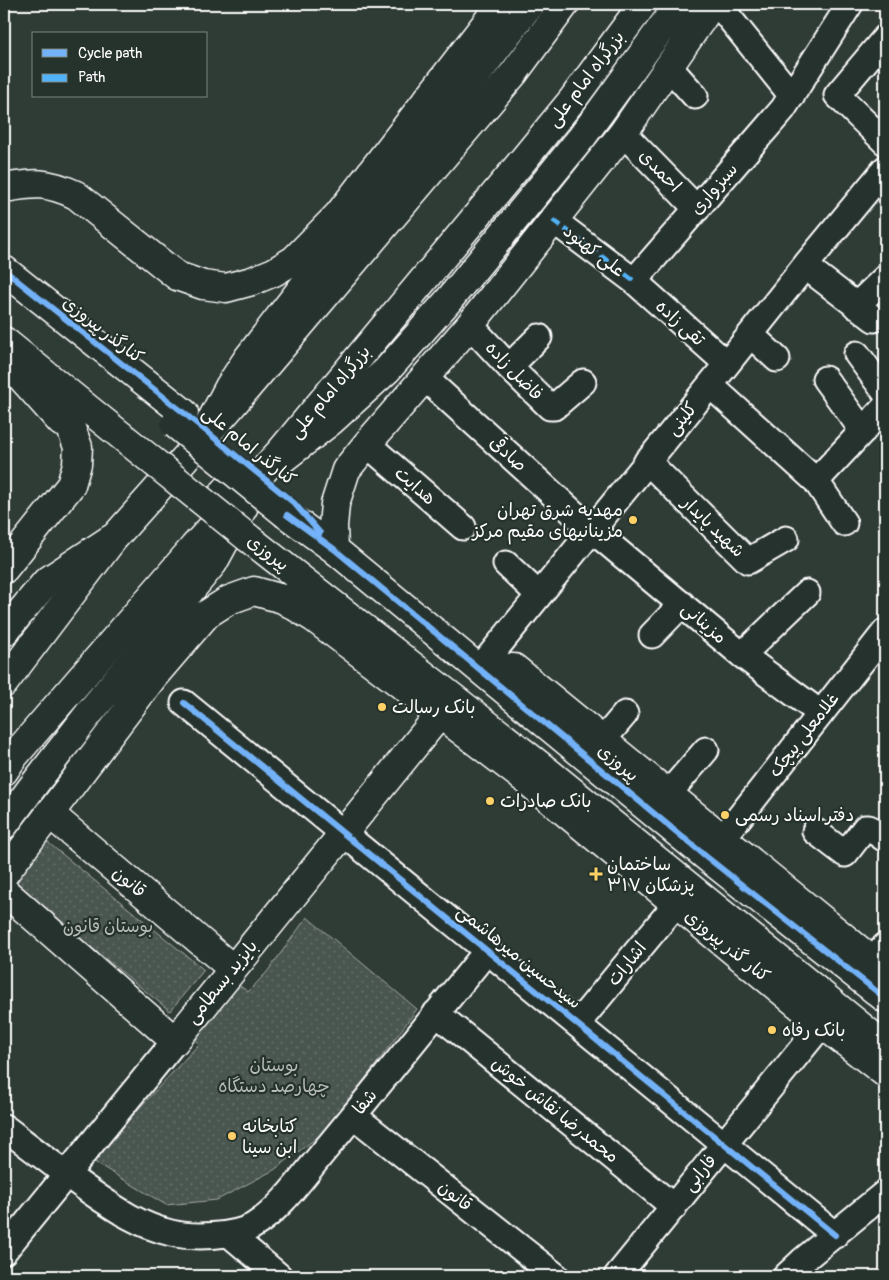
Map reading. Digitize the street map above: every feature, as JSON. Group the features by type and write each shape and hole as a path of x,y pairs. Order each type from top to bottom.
{"main road":[{"path":"4,188 31,183 45,184 59,187 76,195 177,276 203,285 226,288 252,281 274,272 294,260 339,214 501,4"},
{"path":"202,439 229,387 248,358 306,283 452,107 530,4"},
{"path":"4,683 113,538 202,439 514,73 565,4"},
{"name":"بزرگراه امام علی","path":"4,771 14,756 256,477 524,159 573,99 643,4"},
{"path":"215,511 222,492 238,483 256,477 286,456 331,421 387,370 448,300 582,137 679,4"},
{"path":"334,549 333,526 335,504 346,470 366,444 470,324 623,133 712,4"},
{"name":"کنارگذر پیروزی","path":"4,270 180,418"},
{"name":"پیروزی","path":"4,294 180,418 256,477 334,549 480,668 715,848 876,964 885,998"},
{"name":"پیروزی","path":"4,341 247,537 538,782 885,1046"},
{"path":"7,369 69,431 78,447"},
{"path":"6,562 51,512 71,485 77,464 78,447 51,380"},
{"name":"کنارگذر امام علی","path":"180,418 291,509"},
{"path":"4,826 85,719 213,563 256,477"},
{"path":"4,632 46,582 113,538"},
{"path":"4,874 153,677 207,614 229,600 254,591 283,599 314,618 440,714 538,782"},
{"name":"پیروزی","path":"480,668 514,668 668,794 715,848"},
{"name":"بایزید بسطامی","path":"175,1041 440,714"},
{"name":"کنار گذر پیروزی","path":"538,782 676,904 822,1024 885,1073"},
{"name":"قانون","path":"49,813 233,969"},
{"path":"4,891 175,1041"}],"street":[{"path":"718,4 792,96"},
{"name":"سبزواری","path":"634,281 783,109 850,4"},
{"path":"837,95 885,38"},
{"path":"668,66 695,96"},
{"path":"807,71 837,95 885,142"},
{"name":"احمدی","path":"623,133 697,209"},
{"name":"کلینی","path":"480,668 885,169"},
{"name":"علی کهنود","path":"554,220 634,281"},
{"path":"805,266 865,313 885,278"},
{"name":"تقی زاده","path":"634,281 727,364"},
{"name":"فاضل زاده","path":"470,324 509,367 550,407 554,407 583,382"},
{"path":"751,335 777,359"},
{"path":"509,367 539,336"},
{"path":"857,354 885,392"},
{"name":"صادقی","path":"425,378 591,529"},
{"path":"825,379 863,431"},
{"path":"710,385 816,481 844,523"},
{"path":"816,481 885,407"},
{"name":"هدایت","path":"366,444 463,527"},
{"name":"شهید پایدار","path":"647,462 748,561 786,539"},
{"name":"مزینانی","path":"591,529 742,655 820,714"},
{"path":"506,564 539,595"},
{"path":"742,655 807,593"},
{"path":"652,635 682,604"},
{"name":"غلامعلی پیچک","path":"715,848 885,632"},
{"name":"سیدحسین میرهاشمی","path":"184,703 835,1235"},
{"path":"603,740 624,714"},
{"path":"668,794 706,750"},
{"path":"815,830 845,854 865,828 868,828 885,840"},
{"name":"اشارات","path":"577,1024 676,904"},
{"name":"شفا","path":"4,1127 124,1215 146,1226 172,1234 197,1236 229,1234 251,1228 270,1215 354,1116 487,951"},
{"name":"محمدرضا نقاش خوش","path":"436,1013 674,1207"},
{"name":"فارابی","path":"617,1276 822,1024"},
{"name":"بایزید بسطامی","path":"4,1251 175,1041"},
{"name":"قانون","path":"354,1116 556,1276"},
{"path":"801,1271 835,1235 885,1193"},
{"path":"229,1234 279,1276"}],"green space":[{"name":"بوستان قانون","path":"46,841 204,970 170,1011 12,883"},
{"name":"بوستان چهارصد دستگاه","path":"307,917 417,1009 327,1130 274,1170 217,1200 166,1205 91,1160 199,1044 195,1038 239,985 248,992 267,972"}],"marked path":[{"path":"553,220 634,281"}],"cycle path":[{"path":"4,270 294,503 320,533"},
{"path":"287,515 334,549 708,858 885,998"},
{"path":"184,703 835,1235"}],"place":[{"name":"مهدیه شرق تهران مزینانیهای مقیم مرکز","path":"633,520"},
{"name":"بانک رسالت","path":"382,707"},
{"name":"بانک صادرات","path":"490,801"},
{"name":"دفتر اسناد رسمی","path":"725,815"},
{"name":"ساختمان پزشکان ۳۱۷","path":"596,874"},
{"name":"بانک رفاه","path":"772,1030"},
{"name":"کتابخانه ابن سینا","path":"232,1136"}]}
